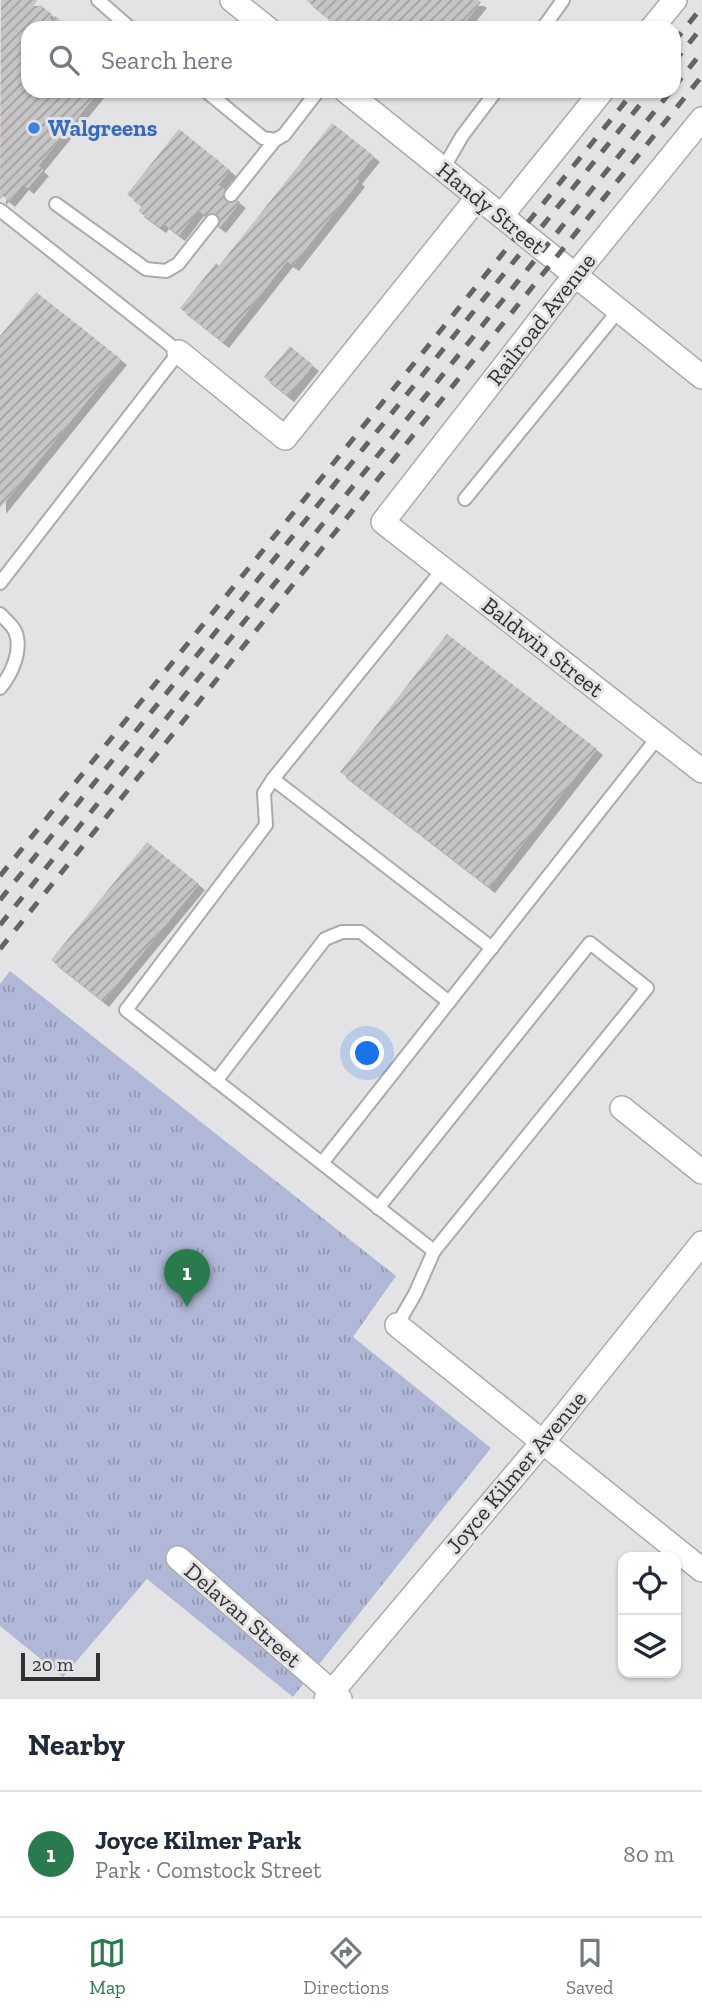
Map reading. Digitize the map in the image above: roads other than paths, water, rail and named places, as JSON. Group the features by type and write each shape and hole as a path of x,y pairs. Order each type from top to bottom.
{"street":[{"path":"232,0 258,21"},
{"path":"658,21 675,0"},
{"name":"Handy Street","path":"355,98 702,377"},
{"path":"502,215 596,98"},
{"name":"Railroad Avenue","path":"383,522 575,275 702,119"},
{"path":"179,352 285,438 478,197"},
{"name":"Baldwin Street","path":"383,522 702,771"},
{"path":"622,1108 702,1172"},
{"name":"Joyce Kilmer Avenue","path":"332,1697 542,1443 702,1243"},
{"path":"397,1325 702,1570"},
{"name":"Delavan Street","path":"178,1558 332,1697"}],"lane":[{"path":"97,0 122,21"},
{"path":"548,21 564,0"},
{"path":"214,98 263,138 275,140"},
{"path":"232,195 313,98"},
{"path":"443,169 462,136 491,98"},
{"path":"56,204 146,269 166,271 178,264 212,221"},
{"path":"0,210 179,352 0,583"},
{"path":"465,499 619,310"},
{"path":"433,1251 126,1010 266,825 264,793 273,779 443,569"},
{"path":"0,614 15,630 18,652 8,679 0,688"},
{"path":"322,1163 658,737"},
{"path":"273,779 492,948"},
{"path":"216,1081 325,939 342,932 361,932 449,1002"},
{"path":"378,1208 590,943 647,988 433,1251 415,1294 397,1325"}],"railway":[{"path":"681,33 702,7"},
{"path":"681,53 702,27"},
{"path":"681,78 702,52"},
{"path":"0,949 702,76"},
{"path":"0,876 628,98"},
{"path":"0,900 645,98"},
{"path":"0,925 665,98"}],"place":[{"name":"Walgreens","path":"34,128"},
{"name":"Joyce Kilmer Park","path":"187,1307"}]}
